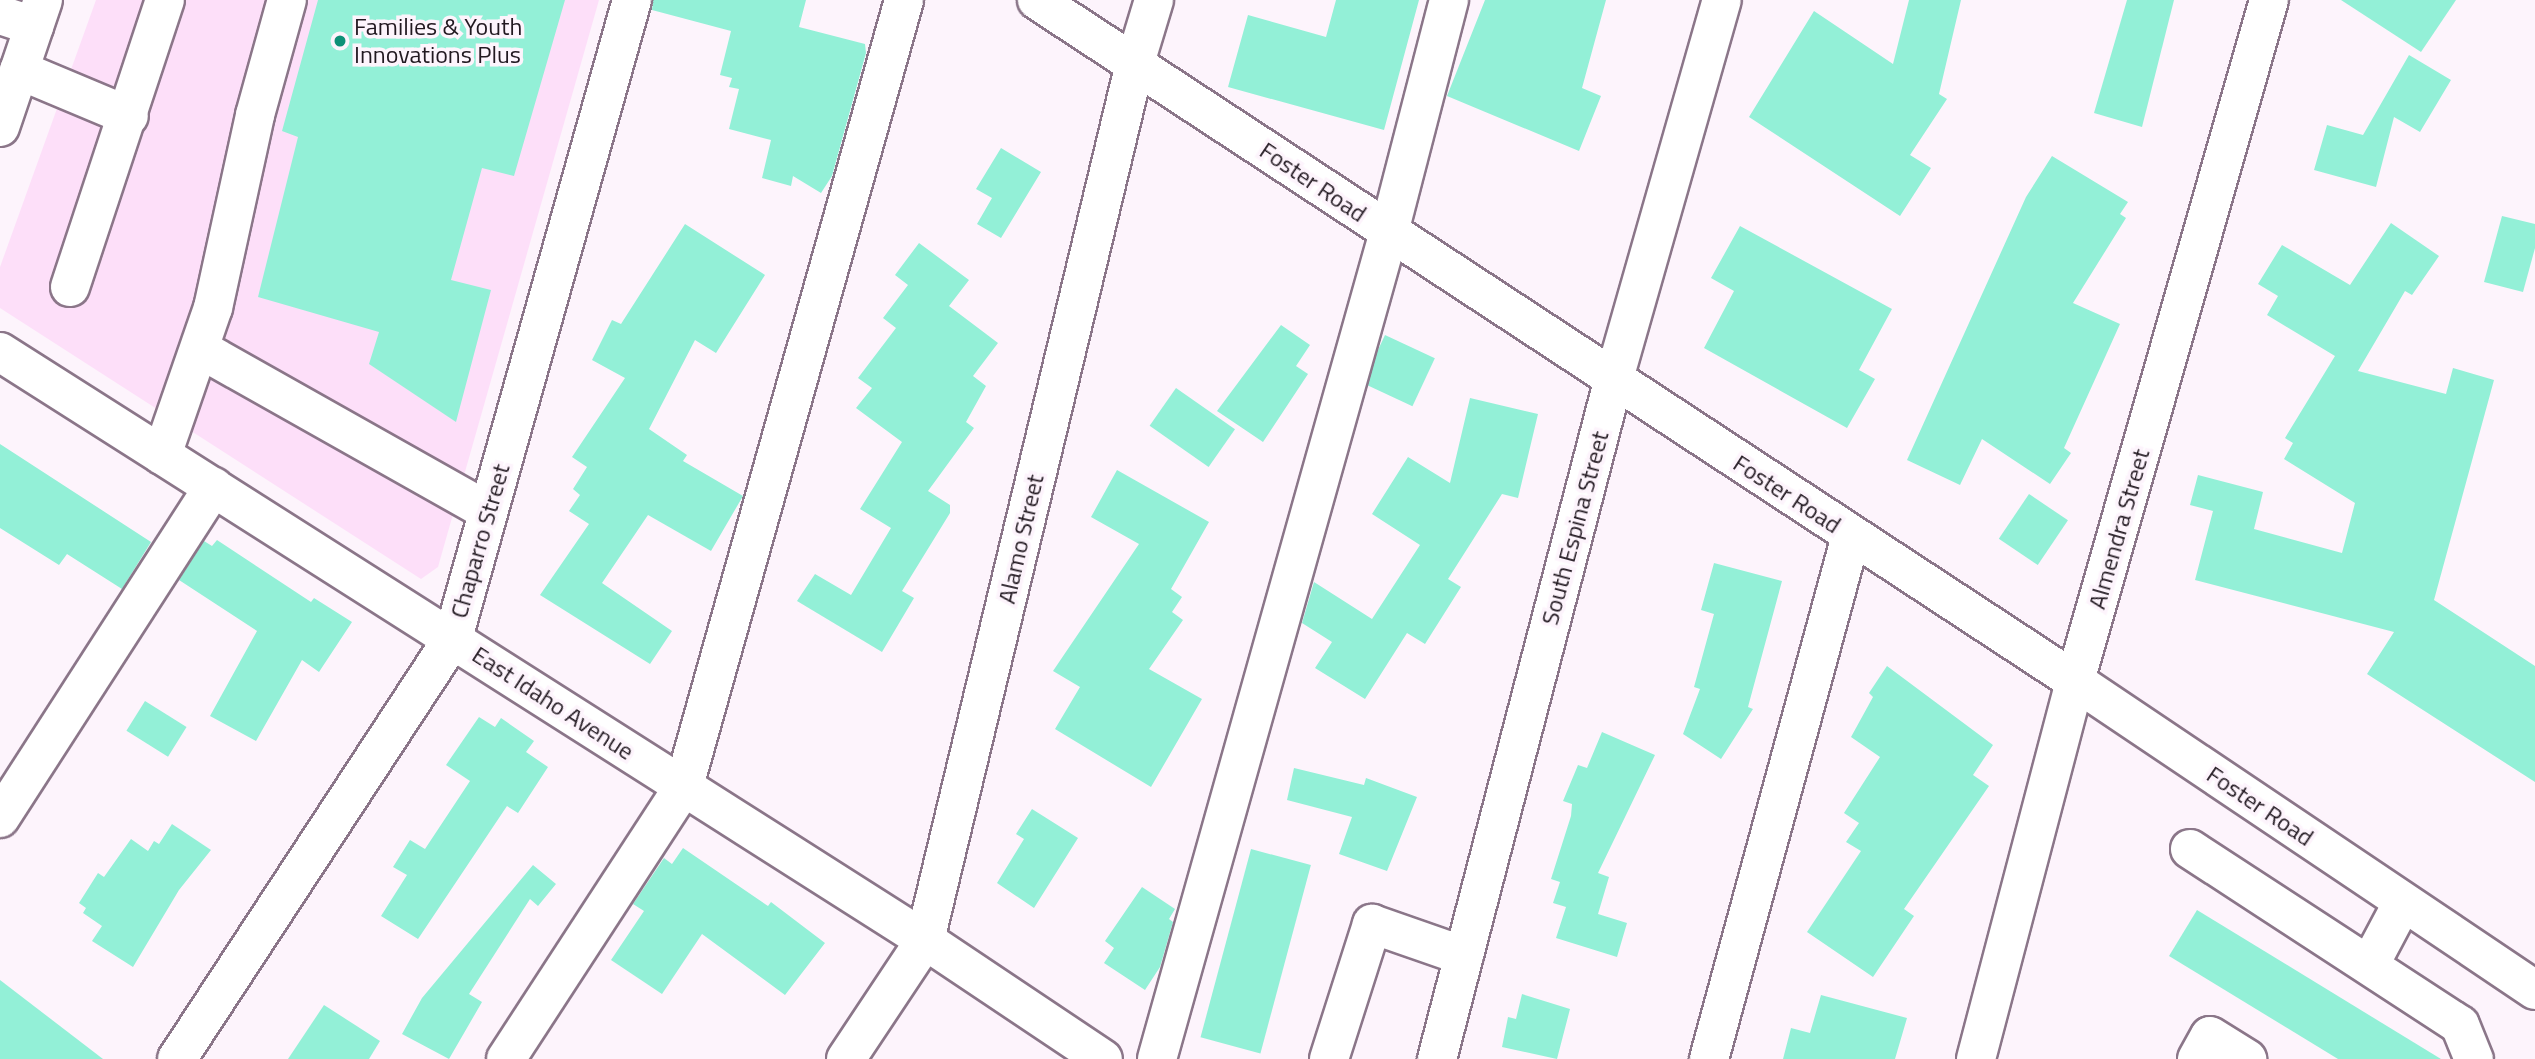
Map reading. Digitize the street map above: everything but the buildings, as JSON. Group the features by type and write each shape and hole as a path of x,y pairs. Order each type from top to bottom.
{"street":[{"path":"70,287 129,116 165,0"},
{"path":"162,455 200,349 287,0"},
{"name":"Chaparro Street","path":"177,1059 453,638 632,0"},
{"path":"506,1059 684,786 904,0"},
{"name":"Foster Road","path":"1037,0 1613,382 2076,681 2535,990"},
{"name":"Alamo Street","path":"846,1059 925,940 1135,63 1154,0"},
{"path":"1157,1059 1389,232 1449,0"},
{"name":"South Espina Street","path":"1437,1059 1613,382 1722,0"},
{"name":"Almendra Street","path":"1976,1059 2076,681 2269,0"},
{"path":"0,127 19,70 26,14"},
{"path":"19,70 129,116"},
{"path":"200,349 488,511"},
{"name":"East Idaho Avenue","path":"0,352 925,940 1103,1059"},
{"path":"0,818 213,487"},
{"path":"1709,1059 1851,536"},
{"path":"2190,849 2460,1025 2477,1058"},
{"path":"2370,964 2403,902"},
{"path":"1329,1059 1372,924 1464,956"},
{"path":"2197,1059 2210,1036 2246,1059"}],"shaded area":[{"path":"96,0 599,0 438,567 421,579 0,308 0,267"}],"place":[{"name":"Families & Youth Innovations Plus","path":"340,41"}]}
